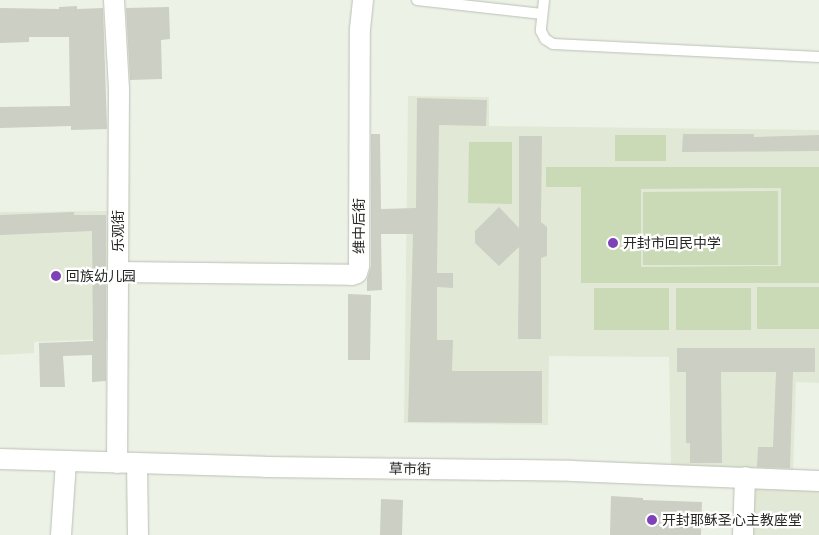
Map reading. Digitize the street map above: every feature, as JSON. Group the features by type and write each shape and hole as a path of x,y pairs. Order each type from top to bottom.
{"street":[{"name":"乐观街","path":"114,0 119,89 118,463"},
{"name":"维中后街","path":"118,272 352,275 356,273 359,266 360,29 363,0"},
{"name":"草市街","path":"0,459 118,463 572,471 819,481"},
{"path":"61,535 66,461"},
{"path":"137,463 138,535"},
{"path":"742,535 745,477"}],"lane":[{"path":"417,0 542,14"},
{"path":"544,0 541,31 545,39 553,44 819,57"}],"shaded area":[{"name":"开封市回民中学","path":"408,96 489,97 489,126 819,130 819,383 796,382 793,473 671,467 669,357 549,356 548,425 404,423"},
{"name":"回族幼儿园","path":"112,211 110,339 34,342 34,353 0,355 0,212"},
{"path":"752,486 819,491 819,535 749,535"}],"green space":[{"path":"615,135 666,135 666,161 615,161"},
{"path":"469,142 512,142 512,204 468,203"},
{"path":"546,167 819,167 819,283 581,283 581,187 546,187","holes":["781,188 781,266 641,267 641,189"]},
{"path":"778,191 778,265 643,265 643,192"},
{"path":"757,287 819,287 819,329 757,329"},
{"path":"594,288 669,288 669,330 594,330"},
{"path":"676,288 751,288 751,330 676,330"}],"building":[{"path":"77,6 77,9 103,8 107,129 71,130 71,126 0,128 0,107 70,106 69,37 29,37 29,42 0,43 0,8 59,9 59,7"},
{"path":"169,7 170,39 161,40 162,79 130,80 126,8"},
{"path":"417,98 487,100 486,126 439,125 437,273 453,273 453,288 437,287 437,340 453,340 452,371 542,371 542,423 408,422 413,234 381,234 382,290 367,291 367,279 371,266 371,134 380,134 381,209 416,208"},
{"path":"683,134 754,134 754,137 819,135 819,151 682,152"},
{"path":"519,136 542,136 541,222 547,227 547,256 541,258 541,339 518,339 519,247 499,266 475,243 475,231 499,207 519,228"},
{"path":"74,212 74,215 106,215 106,381 92,382 92,355 63,356 65,387 40,387 39,343 93,341 92,231 0,235 0,215"},
{"path":"348,294 371,295 370,360 348,360"},
{"path":"677,348 815,348 815,372 793,372 790,468 757,467 758,447 773,447 776,372 721,372 722,463 690,463 690,443 686,443 686,372 677,372"},
{"path":"611,496 643,498 643,500 702,502 701,535 610,535"},
{"path":"381,499 403,500 402,535 380,535"}],"place":[{"name":"开封市回民中学","path":"613,243"},
{"name":"回族幼儿园","path":"56,276"},
{"name":"开封耶稣圣心主教座堂","path":"652,520"}]}
